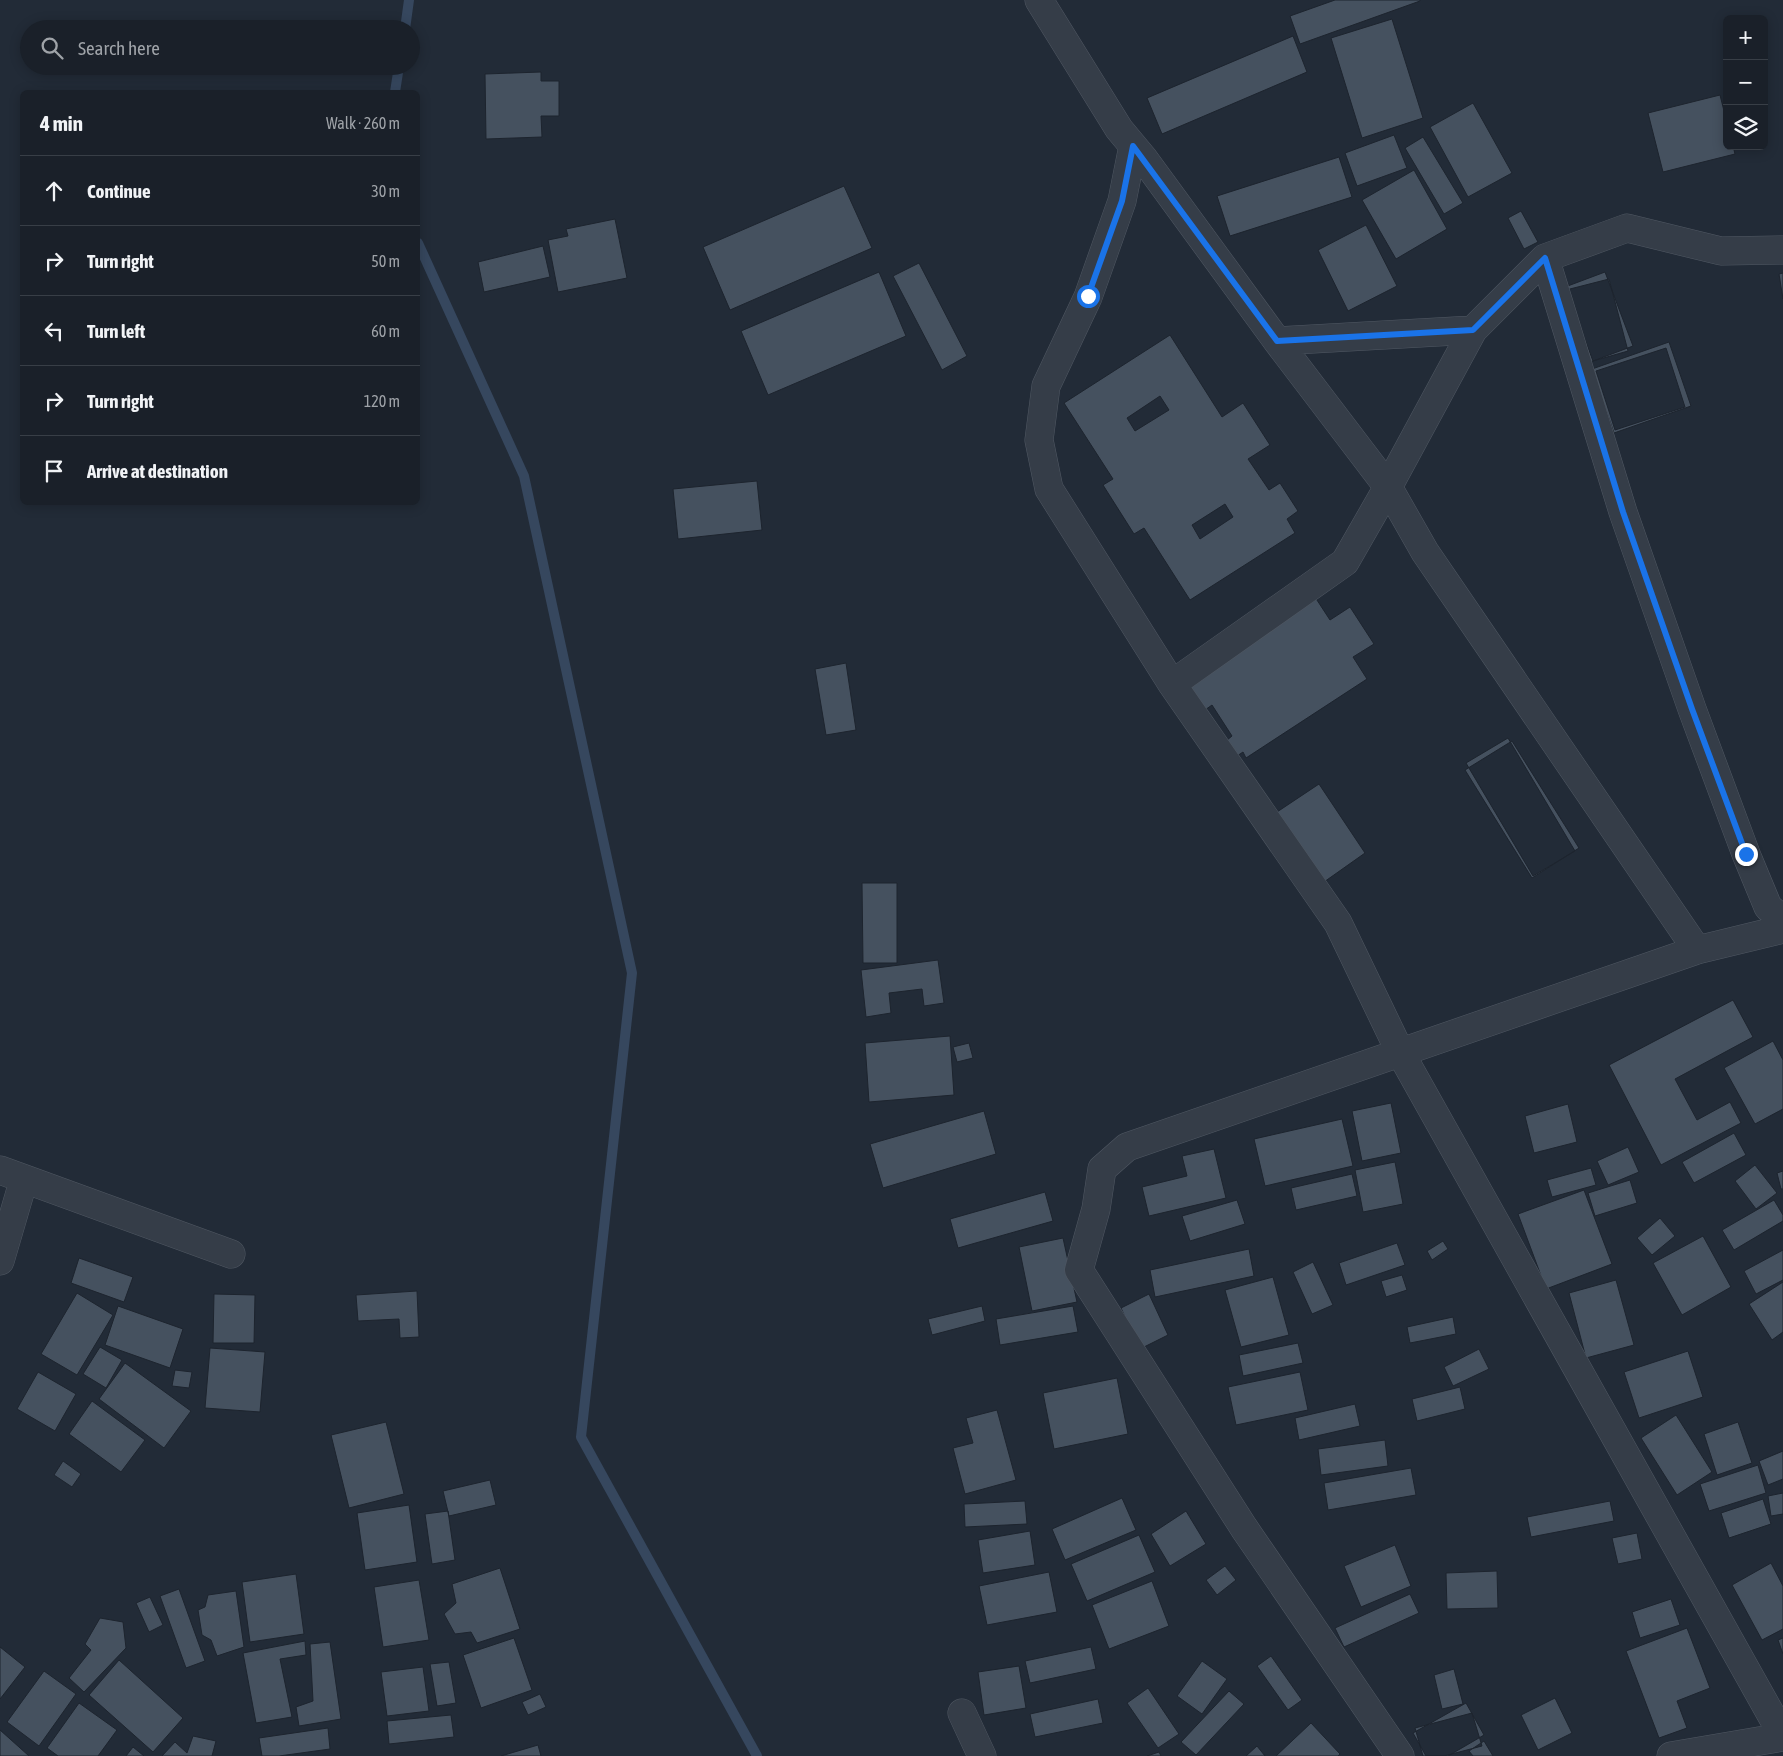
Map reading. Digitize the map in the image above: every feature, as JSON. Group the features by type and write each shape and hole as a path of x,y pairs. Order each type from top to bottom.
{"street":[{"path":"1039,0 1119,129 1388,487 1426,552 1696,950"},
{"path":"1133,146 1122,201 1091,288 1046,386 1039,440 1049,489 1172,684 1338,923 1400,1052 1783,1736 1671,1756"},
{"path":"1172,684 1345,562 1473,330 1545,258 1627,228 1721,251 1783,250"},
{"path":"1545,258 1623,512 1696,718 1746,854 1768,907 1783,920"},
{"path":"1277,341 1473,330"},
{"path":"1400,1756 1244,1528 1079,1270 1096,1208 1102,1169 1126,1146 1696,950 1783,930"},
{"path":"0,1261 12,1174 231,1254"},
{"path":"962,1712 982,1756"}],"building":[{"path":"1335,0 1420,1 1300,44 1290,16"},
{"path":"1392,19 1423,118 1362,138 1331,38"},
{"path":"1293,36 1307,72 1162,134 1147,98"},
{"path":"541,72 541,81 559,81 559,116 541,116 542,137 486,139 485,74"},
{"path":"1720,95 1723,107 1723,150 1734,150 1735,154 1663,172 1648,113"},
{"path":"1473,103 1512,173 1468,197 1430,127"},
{"path":"1394,135 1407,168 1357,186 1345,153"},
{"path":"1423,137 1463,203 1444,214 1405,148"},
{"path":"1339,157 1352,197 1230,236 1217,196"},
{"path":"1414,170 1447,229 1396,259 1362,200"},
{"path":"844,186 872,248 730,310 703,247"},
{"path":"1521,211 1538,242 1524,249 1508,218"},
{"path":"615,219 627,278 558,292 548,240 568,236 566,229"},
{"path":"1366,225 1397,286 1348,311 1318,250"},
{"path":"543,246 550,277 484,292 478,262"},
{"path":"919,263 967,356 942,370 893,276"},
{"path":"879,272 906,336 768,395 741,331"},
{"path":"1605,272 1633,346 1593,361 1565,287"},
{"path":"1783,273 1783,299 1779,274"},
{"path":"1609,279 1628,351 1586,363 1566,290"},
{"path":"1170,335 1222,417 1243,403 1270,445 1248,459 1269,490 1280,483 1298,511 1287,519 1295,533 1190,600 1144,528 1134,534 1103,485 1113,479 1064,403","holes":["1160,396 1169,410 1135,431 1127,418","1225,504 1233,517 1200,539 1192,525"]},
{"path":"1669,342 1691,406 1614,433 1592,369"},
{"path":"1666,348 1685,407 1615,430 1596,371"},
{"path":"757,481 762,530 678,539 673,489"},
{"path":"1315,597 1330,620 1350,607 1374,644 1353,657 1367,679 1246,758 1243,752 1237,756 1226,741 1232,736 1212,705 1205,710 1190,687"},
{"path":"846,663 856,730 826,735 815,669"},
{"path":"1508,738 1575,851 1533,876 1466,763"},
{"path":"1512,741 1579,848 1532,878 1465,770"},
{"path":"1319,784 1365,853 1324,882 1277,812"},
{"path":"862,883 897,883 897,963 863,963"},
{"path":"938,960 944,1003 924,1006 922,989 889,993 891,1013 866,1017 861,970"},
{"path":"1733,1000 1753,1037 1675,1079 1697,1120 1730,1102 1741,1123 1661,1165 1609,1065"},
{"path":"950,1036 954,1095 869,1102 865,1043"},
{"path":"1773,1041 1783,1060 1783,1109 1755,1124 1724,1068"},
{"path":"969,1043 973,1058 957,1062 953,1047"},
{"path":"1391,1103 1401,1153 1362,1161 1352,1111"},
{"path":"1568,1104 1577,1142 1534,1153 1525,1116"},
{"path":"984,1111 996,1154 883,1188 870,1144"},
{"path":"1342,1119 1353,1166 1265,1186 1254,1139"},
{"path":"1734,1133 1746,1155 1694,1183 1682,1162"},
{"path":"1628,1147 1639,1172 1608,1185 1597,1161"},
{"path":"1214,1149 1226,1198 1149,1216 1142,1187 1187,1176 1182,1156"},
{"path":"1395,1162 1403,1204 1363,1212 1355,1170"},
{"path":"1755,1165 1777,1193 1756,1209 1735,1181"},
{"path":"1591,1168 1596,1185 1552,1197 1547,1180"},
{"path":"1783,1171 1783,1189 1781,1189 1777,1173"},
{"path":"1352,1174 1357,1196 1296,1210 1291,1188"},
{"path":"1630,1180 1637,1203 1595,1216 1588,1193"},
{"path":"1584,1190 1612,1264 1546,1289 1518,1214"},
{"path":"1045,1192 1053,1221 958,1248 950,1219"},
{"path":"1237,1200 1245,1224 1190,1241 1182,1216"},
{"path":"1774,1200 1783,1215 1783,1221 1734,1250 1722,1230"},
{"path":"1660,1218 1675,1236 1652,1255 1637,1238"},
{"path":"1703,1236 1731,1287 1682,1315 1653,1263"},
{"path":"1063,1238 1077,1302 1032,1311 1019,1247"},
{"path":"1443,1241 1448,1249 1432,1260 1427,1251"},
{"path":"1397,1243 1405,1265 1346,1285 1339,1263"},
{"path":"1249,1249 1254,1276 1155,1297 1150,1270"},
{"path":"1783,1250 1783,1280 1756,1294 1744,1271"},
{"path":"79,1258 133,1277 124,1302 71,1283"},
{"path":"1313,1262 1333,1305 1312,1314 1293,1272"},
{"path":"1402,1275 1407,1290 1386,1297 1381,1281"},
{"path":"1273,1277 1289,1335 1241,1347 1225,1290"},
{"path":"1616,1280 1634,1345 1586,1358 1569,1293"},
{"path":"1783,1282 1783,1332 1772,1340 1749,1304"},
{"path":"417,1291 419,1337 400,1338 399,1319 358,1321 356,1295"},
{"path":"77,1293 113,1315 77,1375 41,1354"},
{"path":"214,1294 255,1295 254,1343 213,1343"},
{"path":"1149,1294 1168,1335 1140,1349 1121,1308"},
{"path":"118,1306 183,1329 170,1368 105,1345"},
{"path":"982,1306 985,1321 932,1335 928,1319"},
{"path":"1073,1306 1078,1332 1000,1345 996,1319"},
{"path":"1453,1317 1456,1334 1410,1343 1407,1327"},
{"path":"1298,1343 1303,1363 1243,1376 1239,1355"},
{"path":"100,1347 122,1360 106,1388 83,1374"},
{"path":"210,1348 265,1352 260,1412 205,1408"},
{"path":"1479,1349 1489,1369 1453,1386 1444,1367"},
{"path":"1688,1351 1703,1397 1639,1418 1624,1372"},
{"path":"125,1363 191,1411 164,1448 99,1399"},
{"path":"175,1370 192,1372 189,1388 172,1386"},
{"path":"38,1372 76,1394 55,1431 17,1409"},
{"path":"1300,1372 1308,1410 1236,1425 1228,1387"},
{"path":"1117,1378 1128,1434 1054,1449 1043,1393"},
{"path":"1460,1387 1465,1409 1417,1421 1412,1399"},
{"path":"92,1401 145,1440 121,1472 69,1434"},
{"path":"1355,1404 1360,1426 1299,1440 1295,1418"},
{"path":"997,1410 1016,1480 965,1494 953,1448 973,1443 966,1418"},
{"path":"1676,1415 1712,1472 1677,1495 1641,1438"},
{"path":"386,1422 404,1494 349,1508 331,1435"},
{"path":"1738,1422 1752,1463 1717,1475 1704,1434"},
{"path":"1385,1440 1388,1466 1321,1475 1318,1449"},
{"path":"1783,1451 1783,1479 1768,1485 1759,1461"},
{"path":"63,1461 81,1474 72,1487 54,1475"},
{"path":"1758,1465 1766,1493 1709,1511 1700,1484"},
{"path":"1411,1468 1416,1495 1328,1510 1324,1483"},
{"path":"490,1480 496,1505 449,1516 443,1491"},
{"path":"1783,1493 1783,1514 1771,1516 1768,1496"},
{"path":"1122,1498 1136,1530 1065,1560 1052,1529"},
{"path":"1763,1499 1771,1524 1729,1538 1721,1513"},
{"path":"1025,1501 1027,1524 965,1527 964,1504"},
{"path":"1610,1501 1614,1521 1531,1537 1527,1517"},
{"path":"409,1505 417,1562 365,1570 357,1513"},
{"path":"448,1511 455,1560 432,1564 425,1514"},
{"path":"1186,1511 1206,1544 1170,1566 1151,1534"},
{"path":"1030,1531 1035,1565 983,1573 978,1540"},
{"path":"1637,1533 1642,1559 1618,1564 1612,1538"},
{"path":"1139,1535 1155,1572 1087,1601 1071,1564"},
{"path":"1395,1545 1411,1586 1361,1607 1344,1566"},
{"path":"1771,1563 1783,1586 1783,1629 1762,1640 1732,1585"},
{"path":"1225,1566 1236,1580 1217,1595 1206,1580"},
{"path":"500,1568 520,1629 477,1643 471,1632 455,1634 444,1614 456,1603 452,1584"},
{"path":"1497,1571 1498,1608 1447,1609 1446,1573"},
{"path":"1049,1572 1057,1612 987,1625 979,1586"},
{"path":"296,1574 304,1634 250,1642 242,1582"},
{"path":"419,1580 429,1640 383,1647 374,1587"},
{"path":"1152,1581 1169,1626 1109,1649 1092,1605"},
{"path":"179,1589 205,1661 186,1668 160,1596"},
{"path":"236,1591 244,1647 217,1656 211,1640 202,1635 198,1610 205,1607 208,1595"},
{"path":"1410,1594 1419,1613 1344,1647 1335,1628"},
{"path":"150,1597 163,1625 149,1632 136,1603"},
{"path":"1671,1599 1680,1625 1640,1638 1632,1612"},
{"path":"100,1618 123,1622 126,1648 84,1692 69,1678 91,1650 85,1644"},
{"path":"1687,1628 1710,1688 1677,1701 1687,1728 1659,1738 1626,1651"},
{"path":"514,1638 532,1690 481,1708 463,1655"},
{"path":"1783,1638 1783,1654 1778,1640"},
{"path":"305,1641 306,1655 280,1659 292,1717 256,1723 243,1653"},
{"path":"330,1642 341,1719 299,1726 296,1707 313,1701 310,1644"},
{"path":"0,1647 25,1667 0,1699"},
{"path":"1091,1647 1096,1669 1030,1683 1025,1661"},
{"path":"1271,1656 1302,1700 1288,1710 1257,1666"},
{"path":"119,1660 183,1718 153,1752 89,1695"},
{"path":"1202,1661 1227,1679 1202,1714 1177,1696"},
{"path":"449,1662 456,1703 437,1706 430,1664"},
{"path":"1019,1666 1026,1708 984,1715 978,1672"},
{"path":"423,1667 429,1711 387,1716 381,1672"},
{"path":"1454,1669 1463,1704 1442,1709 1434,1675"},
{"path":"44,1671 76,1694 39,1746 7,1722"},
{"path":"1148,1688 1179,1734 1158,1748 1127,1703"},
{"path":"1229,1691 1244,1704 1196,1755 1181,1742"},
{"path":"540,1694 546,1707 528,1715 522,1702"},
{"path":"1555,1698 1572,1733 1538,1750 1521,1715"},
{"path":"1098,1699 1103,1723 1035,1737 1030,1714"},
{"path":"79,1703 117,1730 98,1756 58,1756 47,1748"},
{"path":"1466,1703 1484,1735 1448,1756 1426,1756 1413,1733"},
{"path":"1472,1713 1482,1746 1444,1756 1423,1756 1415,1728"},
{"path":"451,1715 454,1737 389,1744 387,1721"},
{"path":"1311,1723 1340,1754 1338,1756 1276,1756"},
{"path":"328,1728 330,1749 279,1756 262,1756 259,1738"},
{"path":"0,1730 29,1756 0,1756"},
{"path":"193,1736 216,1741 212,1756 162,1756 175,1742 187,1753"},
{"path":"1484,1741 1493,1756 1473,1756 1469,1751"},
{"path":"538,1745 541,1756 501,1756"},
{"path":"1257,1746 1265,1756 1246,1756"},
{"path":"133,1747 144,1756 126,1756"},
{"path":"1159,1752 1161,1756 1147,1756"}],"waterway":[{"path":"406,20 409,0"},
{"path":"395,90 398,75"},
{"path":"420,247 524,476 632,973 581,1437 757,1756"}],"route":[{"path":"1088,296 1122,201 1133,146 1277,341 1473,330 1545,258 1623,512 1692,709 1746,854"}]}
